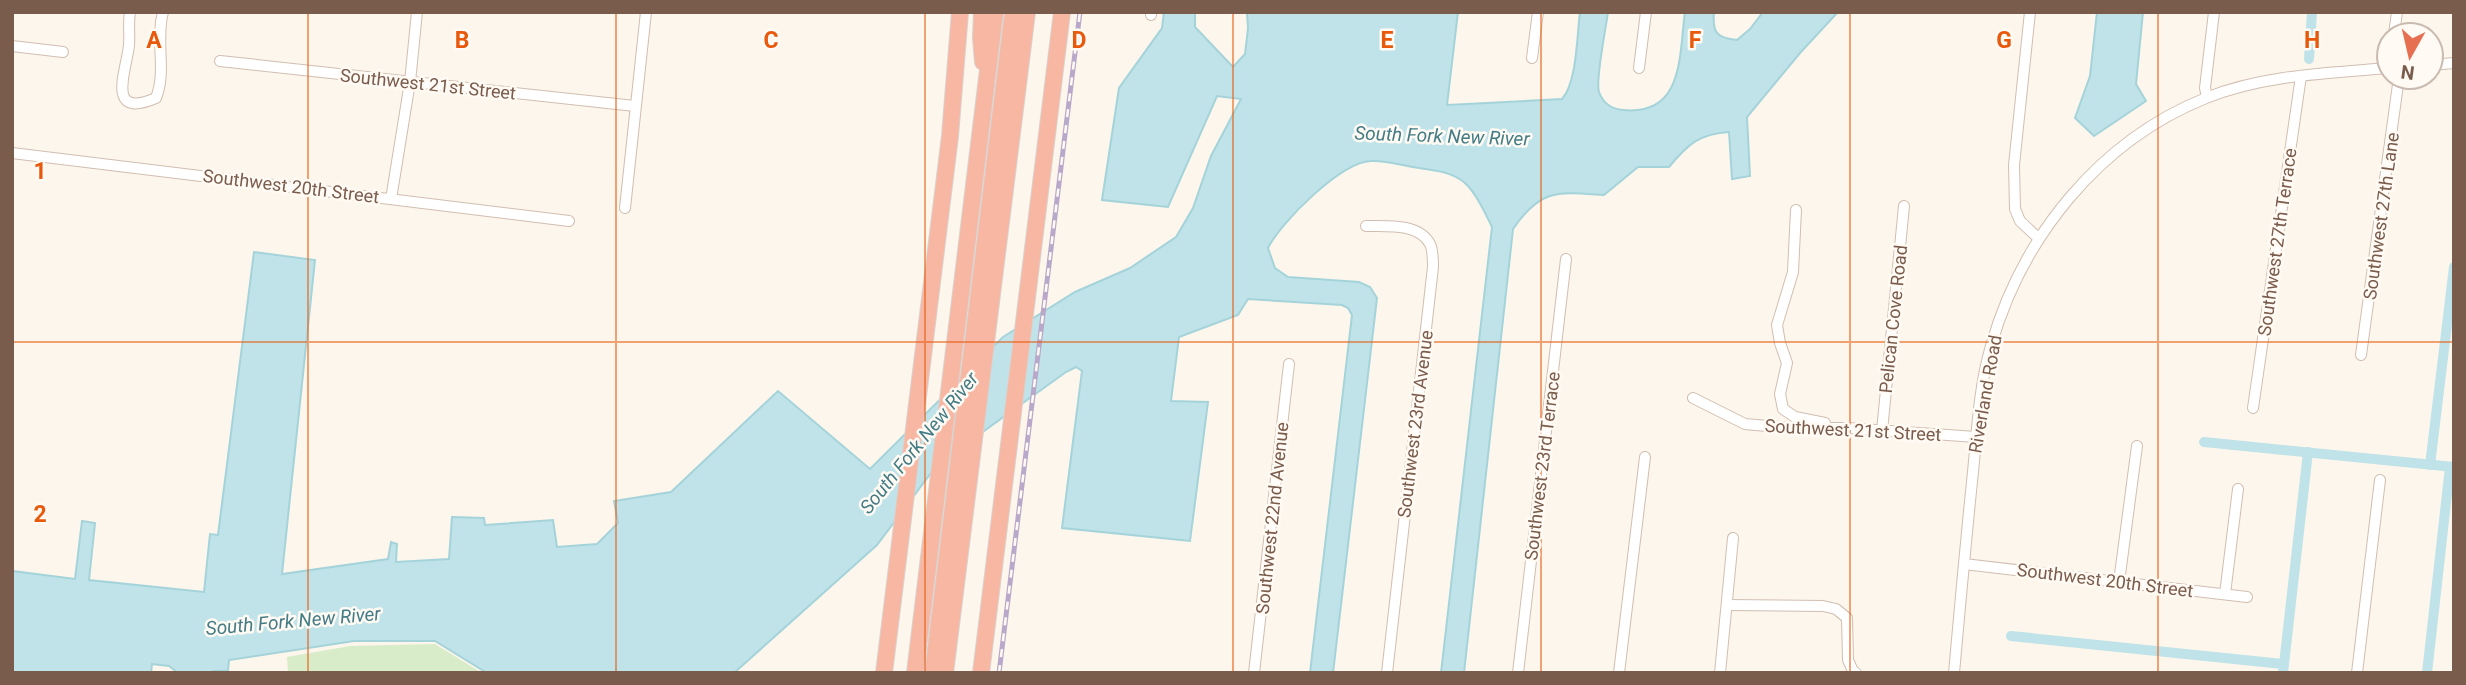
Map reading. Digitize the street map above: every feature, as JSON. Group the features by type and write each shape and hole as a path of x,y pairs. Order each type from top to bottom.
{"highway":[{"path":"884,673 950,136 960,12"},
{"path":"915,673 986,95 981,38 988,13"},
{"path":"933,673 965,410 1024,16"},
{"path":"945,673 1024,16"},
{"path":"956,673 1024,16"},
{"path":"981,673 1061,18"}],"street":[{"path":"130,12 130,43 120,86 123,95 131,102 142,103 156,98 161,86 158,32 163,12"},
{"path":"391,199 410,82 416,12"},
{"path":"625,208 646,12"},
{"path":"1532,58 1538,12"},
{"path":"1639,68 1646,12"},
{"path":"2030,12 2014,165 2014,200 2020,221 2038,238"},
{"path":"2207,97 2205,88 2214,12"},
{"path":"12,46 63,52"},
{"name":"Southwest 21st Street","path":"220,61 635,106"},
{"name":"Riverland Road","path":"1954,673 1976,437 1993,337 2014,281 2038,238 2071,196 2120,149 2159,122 2207,97 2257,83 2375,69"},
{"name":"Southwest 27th Terrace","path":"2253,408 2301,76"},
{"name":"Southwest 27th Lane","path":"2361,355 2397,91"},
{"name":"Southwest 20th Street","path":"12,153 569,221"},
{"name":"Pelican Cove Road","path":"1882,431 1904,206"},
{"path":"1796,210 1793,272 1777,325 1787,363 1780,394 1783,408 1795,417 1848,428"},
{"name":"Southwest 23rd Avenue","path":"1366,226 1403,227 1421,234 1431,245 1433,267 1387,673"},
{"name":"Southwest 23rd Terrace","path":"1518,673 1566,259"},
{"name":"Southwest 22nd Avenue","path":"1254,673 1289,363"},
{"name":"Southwest 21st Street","path":"1693,398 1745,424 1976,437"},
{"path":"2119,582 2137,446"},
{"path":"1619,673 1645,457"},
{"path":"2357,673 2380,480"},
{"path":"2225,594 2238,489"},
{"path":"1720,673 1733,538"},
{"name":"Southwest 20th Street","path":"1964,564 2247,597"},
{"path":"1727,605 1824,606 1836,609 1847,618 1848,660 1856,673"}],"green space":[{"path":"435,644 482,673 288,673 287,657 350,646"}],"water":[{"name":"South Fork New River","path":"1164,12 1195,12 1195,27 1233,67 1245,54 1247,12 1458,12 1447,105 1562,99 1571,82 1580,12 1608,12 1598,86 1608,105 1623,110 1643,109 1658,103 1668,93 1679,64 1685,12 1714,12 1717,33 1737,40 1763,12 1838,12 1747,117 1750,176 1732,179 1729,132 1710,135 1688,146 1669,167 1638,167 1604,195 1574,193 1542,199 1513,229 1464,673 1441,673 1492,227 1468,186 1452,175 1371,161 1344,171 1313,195 1285,224 1268,248 1275,268 1288,277 1359,282 1370,287 1377,298 1333,673 1310,673 1352,315 1348,308 1342,305 1248,299 1238,315 1179,337 1171,401 1208,402 1190,541 1062,528 1082,371 1076,367 937,465 877,545 734,673 487,673 435,641 354,641 229,660 228,671 211,673 178,673 169,666 152,664 151,673 12,673 12,571 75,579 82,521 95,523 89,580 204,592 210,534 218,535 254,252 315,260 282,574 388,559 391,542 397,544 396,562 449,559 452,517 484,518 485,525 553,520 557,547 597,544 618,523 614,501 671,492 778,391 870,469 1003,337 1075,292 1130,268 1176,237 1193,208 1211,156 1241,99 1217,96 1168,207 1102,200 1119,88 1162,28"},
{"path":"2097,12 2143,12 2136,84 2146,101 2094,136 2075,118 2090,76"}],"waterway":[{"path":"2309,59 2312,12"},
{"path":"2430,465 2454,267"},
{"path":"2204,442 2454,467"},
{"path":"2283,673 2308,452"},
{"path":"2427,673 2450,467"},
{"path":"2011,636 2283,664"}],"railway":[{"path":"999,673 1080,12"}]}
